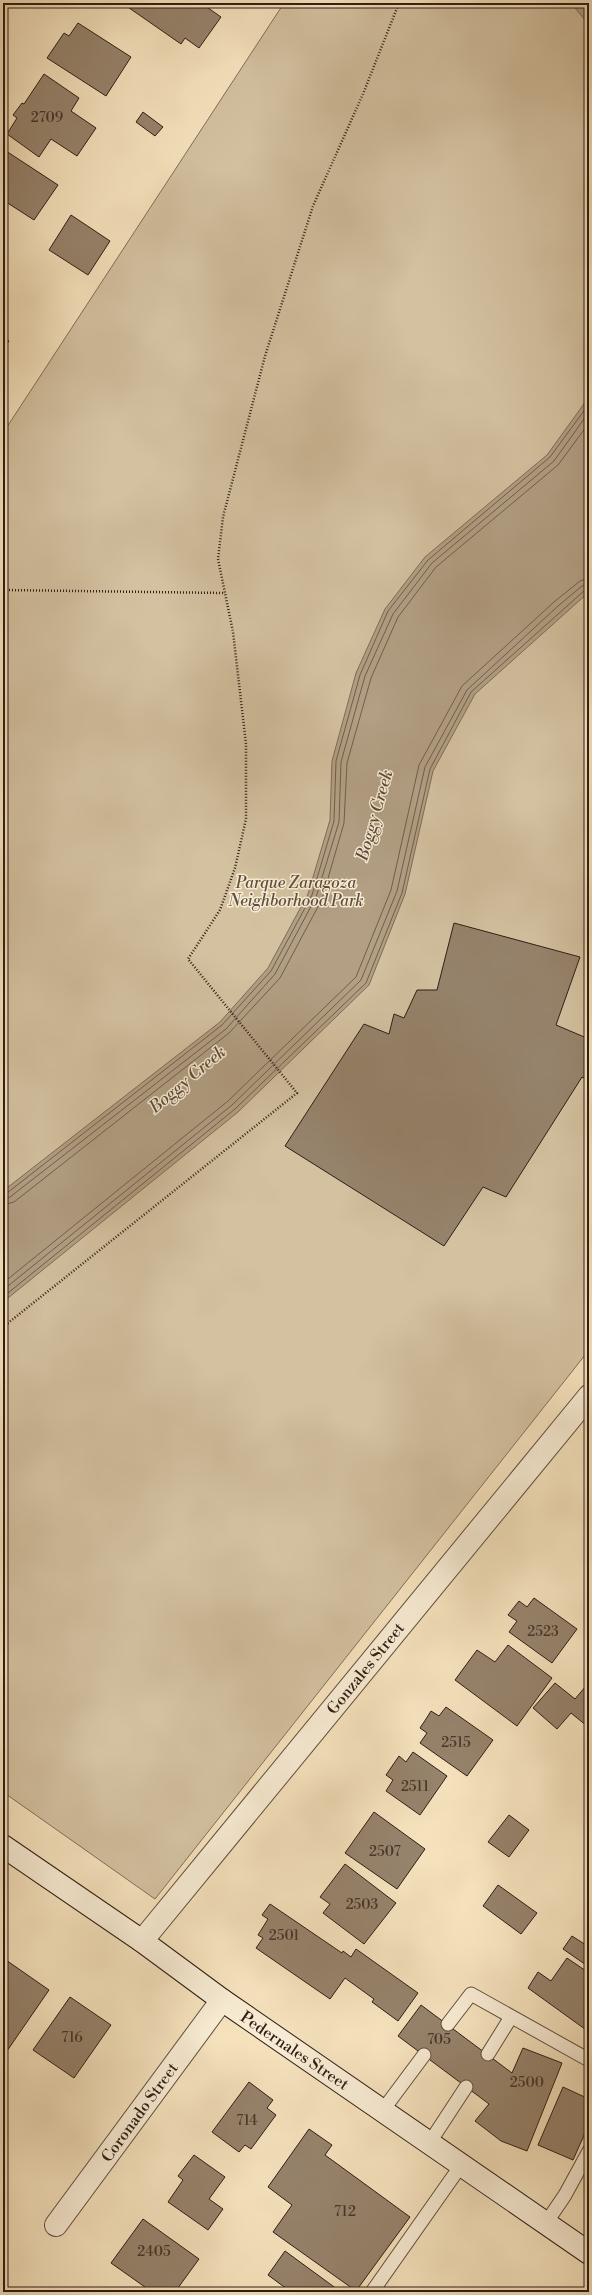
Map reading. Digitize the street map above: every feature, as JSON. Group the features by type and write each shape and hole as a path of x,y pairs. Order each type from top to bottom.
{"street":[{"name":"Gonzales Street","path":"142,1941 589,1396"},
{"name":"Pedernales Street","path":"3,1846 142,1941 222,2000 589,2253"},
{"name":"Coronado Street","path":"56,2225 222,2000"}],"lane":[{"path":"448,2024 471,1994 589,2060"},
{"path":"488,2054 511,2017"},
{"path":"383,2110 424,2055"},
{"path":"430,2142 466,2087"},
{"path":"546,2223 565,2195 589,2150"},
{"path":"372,2292 462,2164"}],"path":[{"path":"3,1327 297,1093 188,959 220,910 234,868 246,819 246,744 233,632 218,559 223,517 264,356 313,206 364,94 399,3"},
{"path":"3,590 225,593"}],"green space":[{"name":"Parque Zaragoza Neighborhood Park","path":"284,3 589,3 589,1350 155,1899 3,1792 3,433"}],"water":[{"path":"571,3 589,3 589,25"},
{"name":"Boggy Creek","path":"589,397 589,592 475,694 433,771 405,894 369,985 238,1112 3,1302 3,1191 220,1022 268,968 308,894 330,820 332,761 356,673 385,609 425,557 547,455"}],"building":[{"path":"122,3 201,3 221,17 199,48 185,38 181,44"},
{"path":"78,23 131,57 106,96 47,58 64,33 69,36"},
{"path":"44,74 79,98 71,111 96,128 77,156 51,139 39,157 7,134 17,118 13,115 22,103 24,104"},
{"path":"143,112 163,127 155,136 136,122"},
{"path":"3,149 58,185 34,220 3,200"},
{"path":"71,215 110,241 88,275 49,250"},
{"path":"3,337 9,341 3,349"},
{"path":"454,923 580,957 556,1025 589,1039 589,1080 582,1077 506,1197 483,1187 444,1246 285,1146 364,1024 389,1034 394,1014 404,1018 417,990 437,990"},
{"path":"534,1598 577,1629 552,1663 509,1632 517,1621 508,1615 519,1601 527,1607"},
{"path":"508,1645 552,1678 517,1726 455,1680 477,1650 495,1662"},
{"path":"555,1683 575,1699 586,1686 589,1689 589,1724 587,1726 571,1713 557,1729 533,1708"},
{"path":"446,1707 493,1740 467,1776 420,1743 427,1733 420,1728 431,1711 439,1716"},
{"path":"413,1752 447,1776 420,1815 386,1791 393,1780 386,1775 399,1756 406,1762"},
{"path":"374,1812 425,1849 397,1889 345,1853"},
{"path":"509,1815 529,1830 509,1857 488,1842"},
{"path":"345,1864 396,1903 364,1944 323,1913 330,1904 320,1897"},
{"path":"498,1885 537,1913 521,1934 483,1906"},
{"path":"270,1904 342,1953 343,1951 351,1957 356,1949 418,1993 398,2021 372,2002 374,1999 345,1978 330,1999 256,1948 263,1938 258,1935 268,1919 262,1915"},
{"path":"572,1936 589,1947 589,1967 563,1949"},
{"path":"3,1958 49,1990 7,2051 3,2048"},
{"path":"567,1958 589,1973 589,2032 528,1988 538,1972 551,1981"},
{"path":"70,1997 111,2025 74,2078 33,2050"},
{"path":"421,2005 512,2073 523,2048 562,2063 527,2151 501,2141 475,2121 489,2104 398,2036"},
{"path":"249,2082 273,2100 267,2108 276,2115 251,2149 245,2145 239,2152 212,2132"},
{"path":"563,2087 589,2099 589,2124 573,2160 538,2145"},
{"path":"309,2129 332,2145 325,2155 410,2217 356,2291 273,2232 292,2205 268,2187"},
{"path":"194,2155 225,2177 209,2199 223,2209 208,2230 168,2202 183,2180 178,2176"},
{"path":"143,2219 199,2259 175,2292 152,2292 111,2263"},
{"path":"285,2251 341,2292 291,2292 268,2275"}],"railway":[{"path":"3,2284 9,2292"}]}
